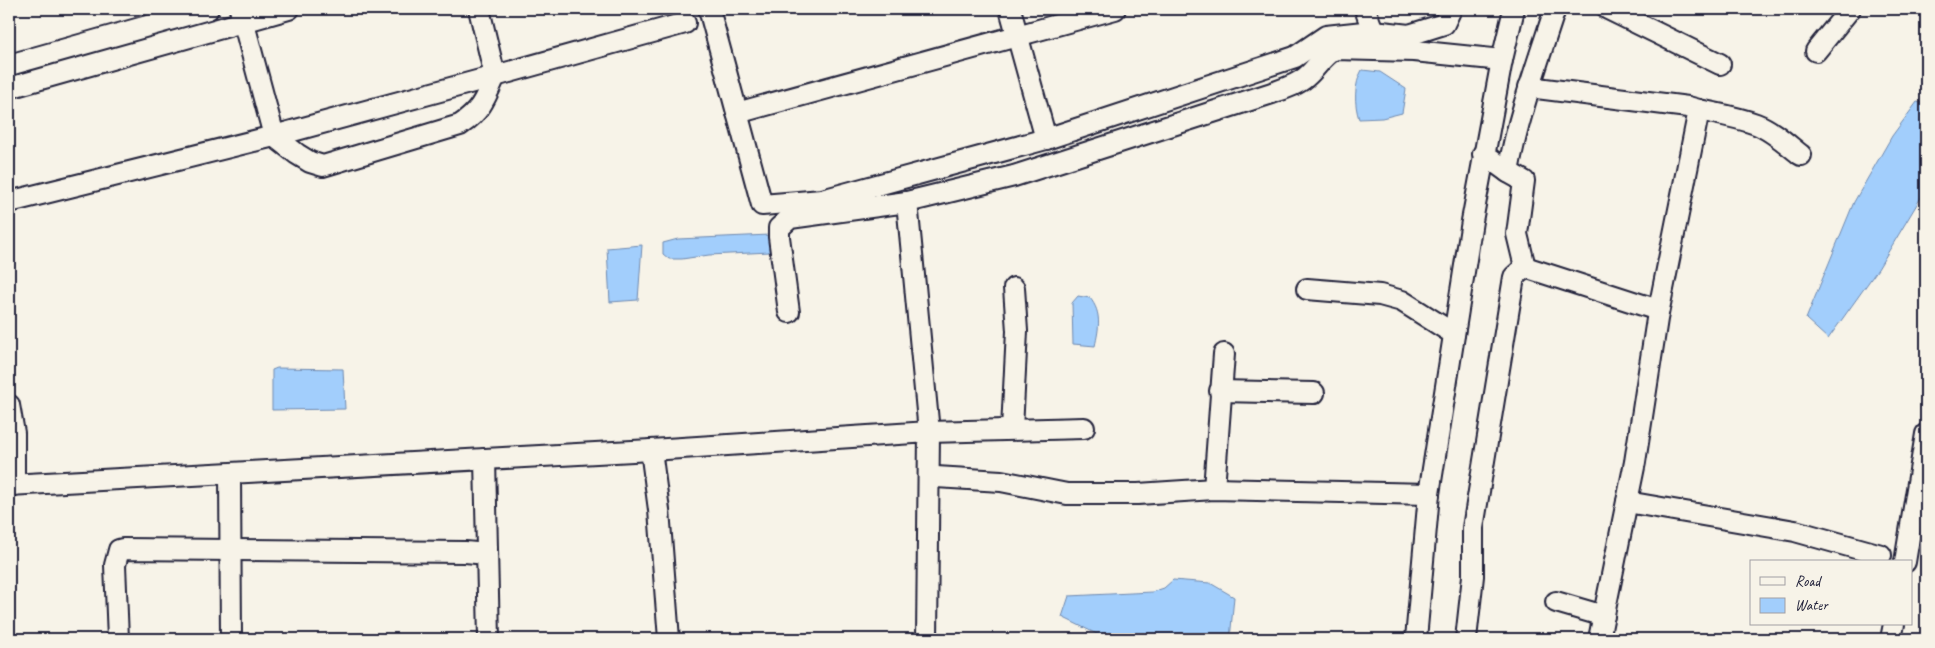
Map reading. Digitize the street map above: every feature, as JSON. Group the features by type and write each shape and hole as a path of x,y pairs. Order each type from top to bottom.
{"street":[{"path":"9,64 208,9"},
{"path":"9,88 241,15 290,9"},
{"path":"241,15 274,136 303,158 323,166 460,125 473,116 482,105 495,76 479,9"},
{"path":"709,9 762,205 822,200 1046,139 1295,58 1326,36 1373,31 1409,34 1444,24 1451,9"},
{"path":"1010,9 1046,139"},
{"path":"737,113 1115,9"},
{"path":"1365,9 1373,31"},
{"path":"1416,639 1429,494 1483,154 1514,9"},
{"path":"1508,172 1512,148 1529,87 1555,9"},
{"path":"1608,9 1720,64"},
{"path":"1816,51 1850,9"},
{"path":"9,202 274,136 685,22"},
{"path":"789,312 779,228 790,218 907,202 1014,176 1272,93 1304,79 1327,54 1335,49 1414,51 1502,60"},
{"path":"1529,87 1688,106 1725,115 1757,125 1779,138 1801,155"},
{"path":"1599,639 1628,502 1658,310 1699,110"},
{"path":"1483,154 1524,181 1517,234 1525,266"},
{"path":"907,202 929,432 927,639"},
{"path":"1525,266 1658,310"},
{"path":"1466,639 1473,576 1472,528 1514,277 1525,266"},
{"path":"1012,429 1017,330 1014,288"},
{"path":"1308,289 1373,295 1402,301 1454,334"},
{"path":"1214,489 1224,354"},
{"path":"1220,390 1314,393"},
{"path":"9,405 16,460 12,485 651,450 929,432 1084,428"},
{"path":"1905,560 1926,434"},
{"path":"651,450 659,510 669,639"},
{"path":"485,459 489,639"},
{"path":"230,474 231,639"},
{"path":"930,479 936,477 1001,481 1067,494 1138,494 1214,489 1429,494"},
{"path":"1628,502 1795,532 1881,555"},
{"path":"118,639 115,564 119,550 455,552 487,554"},
{"path":"1556,602 1604,616"},
{"path":"1891,639 1894,626"}],"water":[{"path":"1362,70 1380,72 1406,89 1402,113 1382,118 1359,119 1356,107 1356,94 1357,81"},
{"path":"1917,102 1926,104 1926,189 1878,269 1828,339 1806,319 1854,202 1892,136"},
{"path":"770,235 775,242 770,252 709,255 682,259 669,259 663,254 663,243 678,239"},
{"path":"642,245 638,300 610,302 607,248"},
{"path":"1078,296 1090,298 1096,309 1098,327 1095,346 1073,344 1072,303"},
{"path":"277,368 343,369 345,409 272,410 272,370"},
{"path":"1173,580 1210,583 1234,597 1230,639 1107,639 1062,617 1069,596 1152,592 1164,588"}]}
